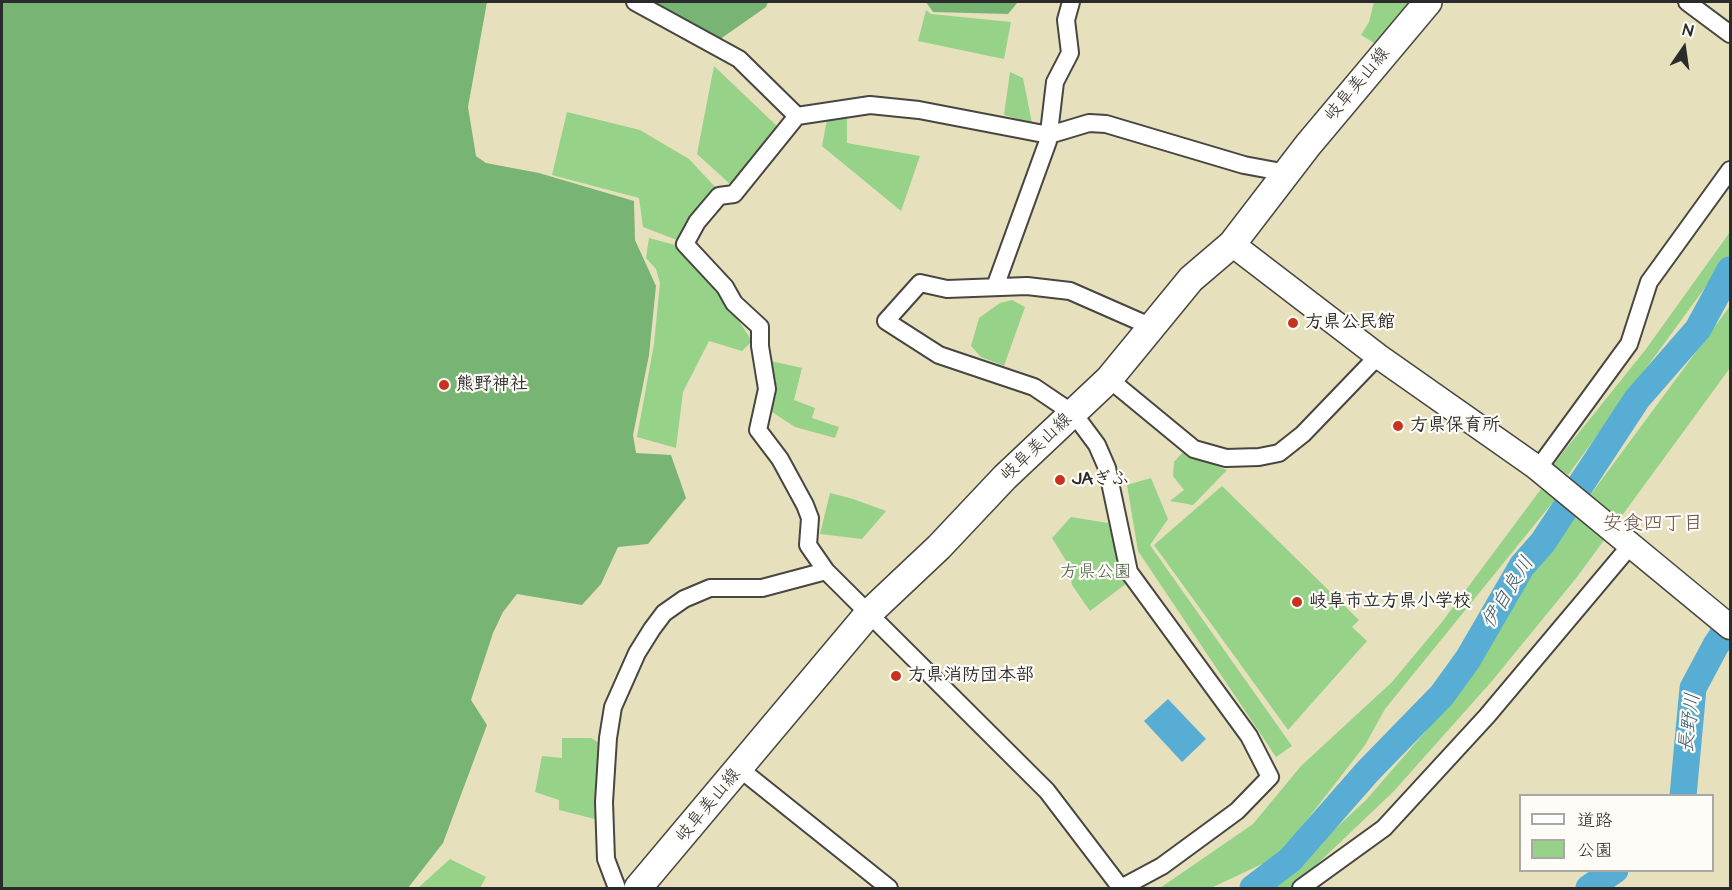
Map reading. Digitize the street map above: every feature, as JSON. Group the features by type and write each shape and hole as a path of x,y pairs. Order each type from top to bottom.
{"main road":[{"name":"岐阜美山線","path":"638,888 869,613 939,547 1005,477 1109,379 1191,279 1232,244 1287,173 1428,2"},
{"path":"1232,244 1378,356 1540,463 1625,541 1726,619"}],"street":[{"path":"635,2 739,59 797,116"},
{"path":"994,287 1049,135 1055,82 1070,53 1066,20 1071,2"},
{"path":"1687,2 1731,34"},
{"path":"1152,327 1070,291 1027,286 947,289 920,283 886,321 939,355 1034,387 1074,414 1097,445 1107,468 1129,572 1250,735 1270,777 1237,811 1162,866 1121,888 1047,791 826,571 808,545 810,518 805,505 780,459 758,430 766,389 760,346 760,327 734,303 725,287 685,244 697,222 719,196 734,194 797,116 870,105 919,110 1049,135 1061,129 1089,123 1106,124 1244,165 1287,173"},
{"path":"1540,463 1629,344 1649,282 1731,170"},
{"path":"1109,379 1194,449 1226,458 1259,457 1279,453 1303,434 1378,356"},
{"path":"1301,888 1384,828 1487,716 1625,541"},
{"path":"617,888 606,859 604,802 608,738 613,707 637,653 652,629 664,613 684,599 710,588 762,588 826,571"},
{"path":"740,769 889,888"}],"green space":[{"path":"2,2 487,2 468,107 476,156 486,163 539,173 634,201 635,240 656,286 649,355 633,435 636,453 671,455 686,498 648,544 618,547 601,584 582,605 517,594 503,612 493,633 471,700 487,725 443,843 408,888 2,888"},
{"path":"652,2 768,2 766,7 716,42 689,21"},
{"path":"926,2 1018,2 1008,14 933,12"},
{"path":"1374,2 1416,2 1379,46 1361,35 1369,22"},
{"path":"926,10 931,14 1011,22 1004,59 918,41"},
{"path":"714,66 779,128 730,184 697,154"},
{"path":"1010,72 1023,78 1032,123 1004,115"},
{"path":"567,112 640,130 689,159 717,189 682,242 643,227 639,198 552,175"},
{"path":"828,114 847,114 847,143 920,156 901,211 822,146"},
{"path":"1730,232 1730,258 1712,278 1568,475 1553,465 1646,349"},
{"path":"649,238 679,246 735,315 752,341 742,351 709,341 683,392 676,448 637,437 654,344 660,283 656,269 646,258"},
{"path":"1012,300 1025,307 1004,366 981,357 971,346 979,318 1000,303"},
{"path":"1730,306 1730,368 1577,577 1492,681 1393,792 1292,888 1272,888 1366,800 1426,731 1543,559"},
{"path":"762,359 802,368 794,400 815,408 812,418 839,427 835,438 795,427 772,412 765,394"},
{"path":"1182,453 1227,470 1193,505 1170,501 1184,490 1173,476 1174,462"},
{"path":"1151,478 1168,519 1150,545 1292,746 1276,757 1138,551 1127,485"},
{"path":"1222,486 1359,620 1352,627 1367,641 1288,730 1154,545"},
{"path":"1541,489 1557,497 1385,709 1365,745 1279,856 1211,888 1160,888 1253,824 1301,766 1392,682 1442,622"},
{"path":"830,493 886,511 862,539 820,534"},
{"name":"方県公園","path":"1071,517 1108,523 1127,583 1090,611 1072,585 1068,564 1052,538"},
{"path":"562,738 591,738 601,744 599,820 559,810 559,800 535,792 542,756 562,758"},
{"path":"450,859 486,877 480,888 418,888"}],"water":[{"path":"1168,699 1206,739 1182,762 1144,721"}],"waterway":[{"name":"伊自良川","path":"1253,888 1290,860 1368,771 1442,695 1468,659 1522,566 1543,542 1637,399 1698,329 1730,270"},
{"name":"長野川","path":"1683,794 1693,688 1730,624"},
{"name":"長野川","path":"1589,888 1612,872"}],"place":[{"name":"方県公民館","path":"1293,323"},
{"name":"熊野神社","path":"444,385"},
{"name":"方県保育所","path":"1398,426"},
{"name":"JAぎふ","path":"1060,480"},
{"name":"岐阜市立方県小学校","path":"1297,602"},
{"name":"方県消防団本部","path":"896,676"}],"district":[{"name":"安食四丁目","path":"1653,525"}]}
